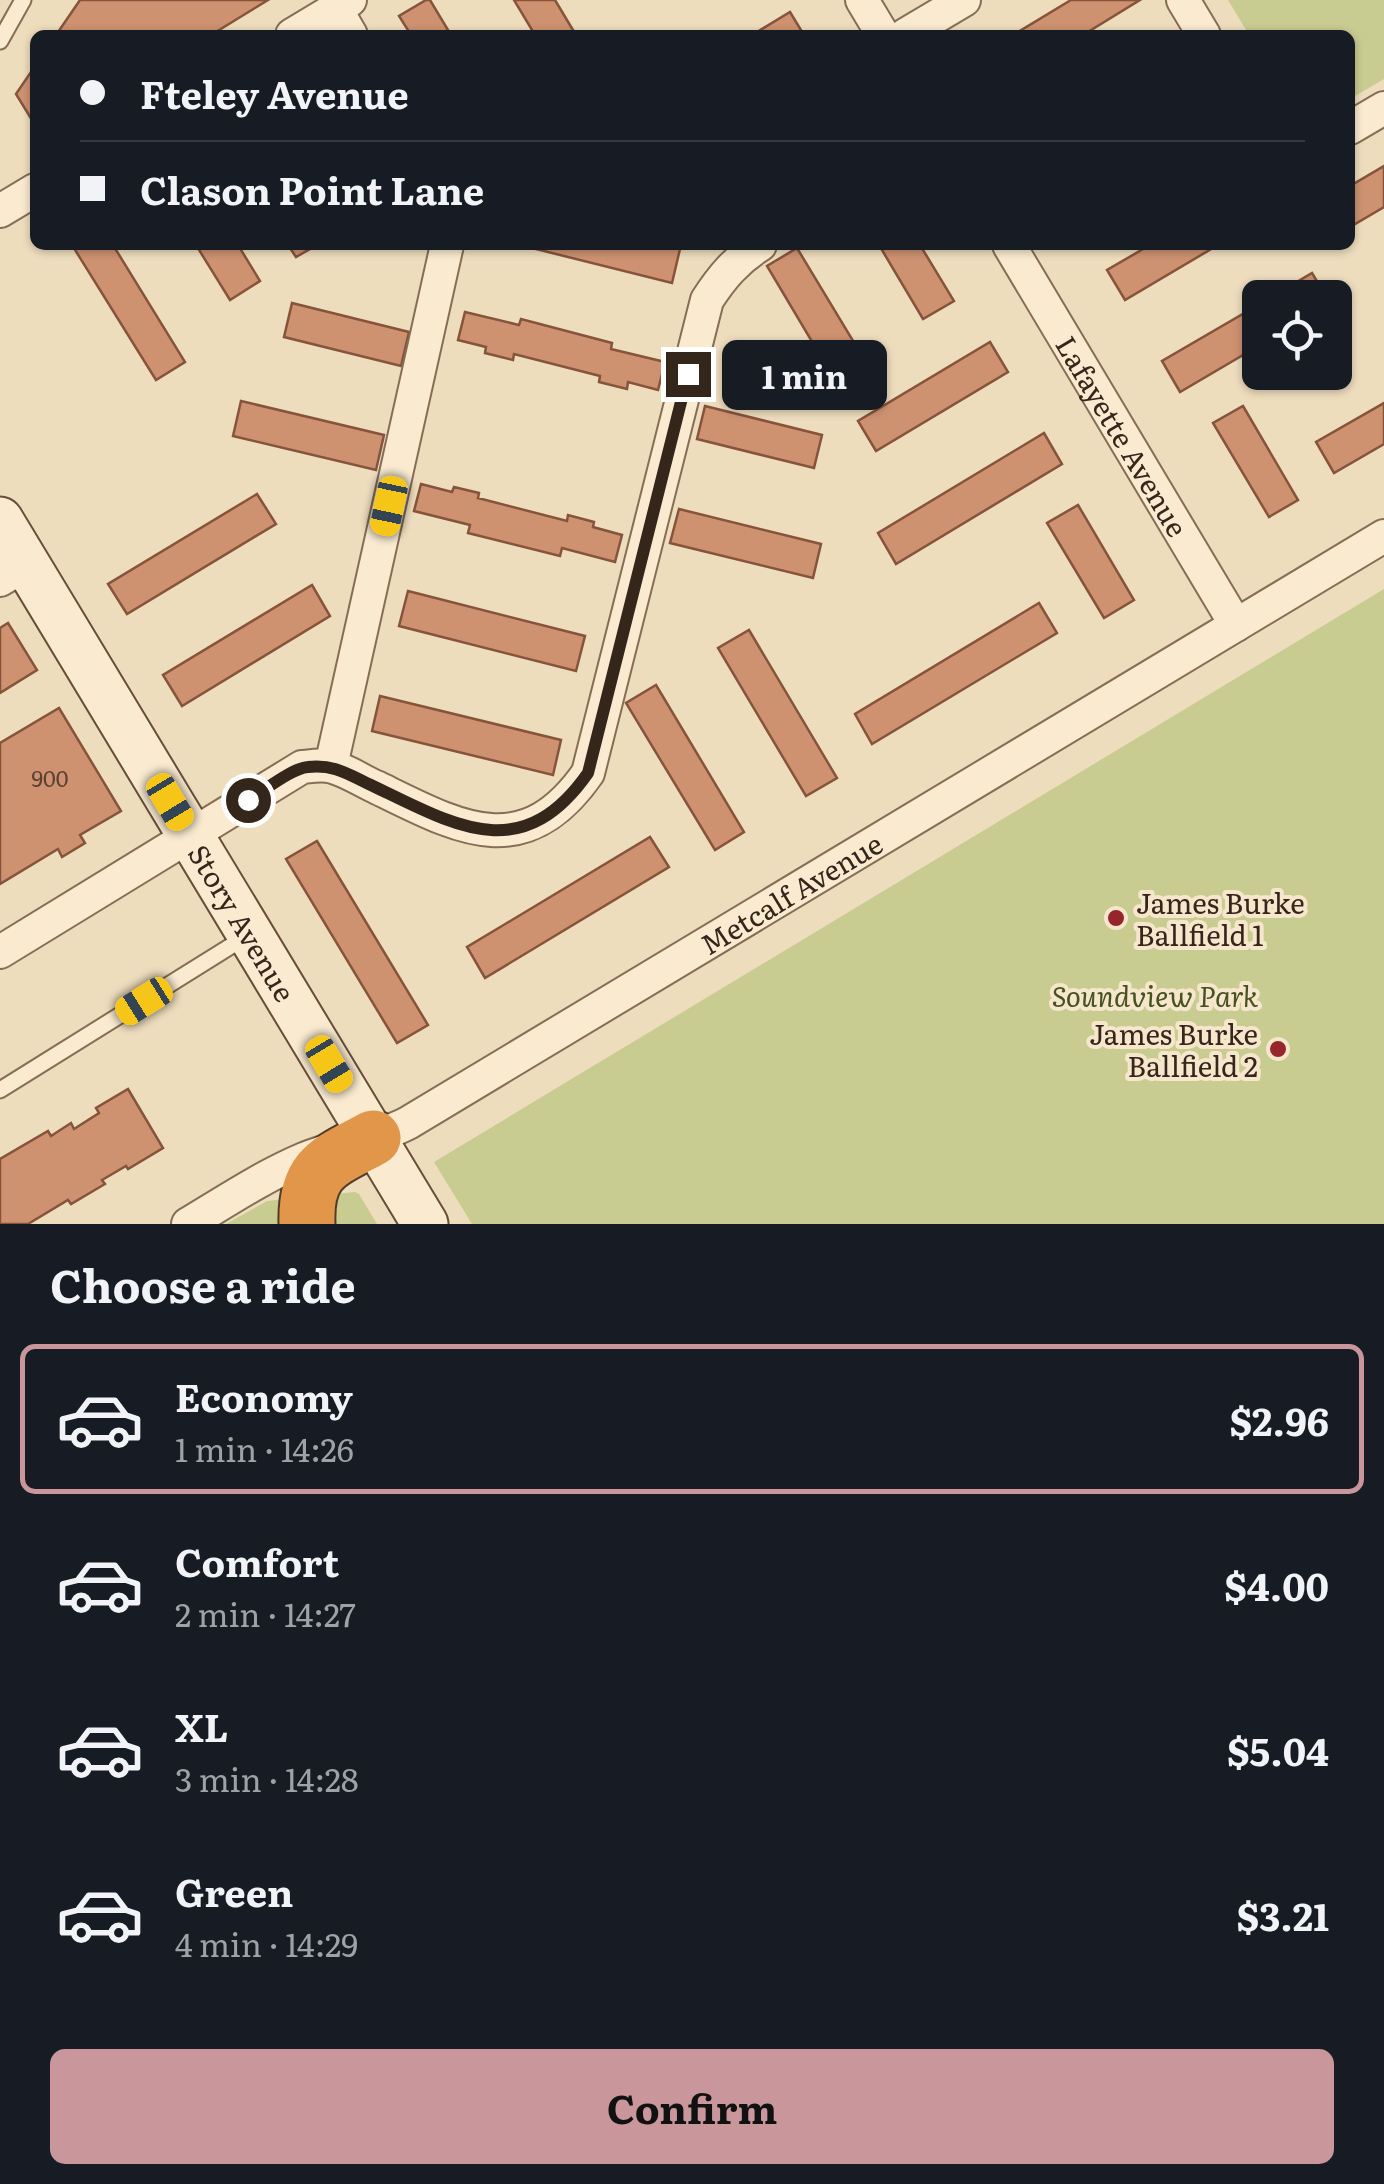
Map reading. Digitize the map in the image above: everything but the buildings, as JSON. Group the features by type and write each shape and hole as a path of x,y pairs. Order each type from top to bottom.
{"highway":[{"path":"308,1224 307,1204 314,1178 326,1165 373,1138"}],"street":[{"path":"862,0 880,30"},
{"path":"913,30 964,0"},
{"path":"1182,0 1201,30"},
{"path":"305,30 346,14"},
{"path":"1355,125 1384,108"},
{"path":"0,210 30,193"},
{"path":"331,766 446,250"},
{"path":"0,952 302,767 331,766 444,820 474,829 504,830 526,825 550,814 572,796 588,773 706,300 724,273 752,250"},
{"name":"Lafayette Avenue","path":"1012,250 1236,625"},
{"name":"Story Avenue","path":"0,520 14,572 190,836 425,1224"},
{"name":"Metcalf Avenue","path":"188,1224 290,1166 408,1123 1384,536"}],"lane":[{"path":"0,42 23,0"},
{"path":"0,1090 250,934"}],"green space":[{"path":"1228,0 1384,0 1384,79 1355,96 1355,30 1246,30"},
{"name":"Soundview Park","path":"1384,589 1384,1224 472,1224 434,1162"},
{"path":"355,1192 377,1224 226,1224 267,1201"}],"place":[{"name":"James Burke Ballfield 1","path":"1116,918"},
{"name":"James Burke Ballfield 2","path":"1278,1049"}],"route":[{"path":"248,800 302,767 331,766 452,823 474,829 504,830 550,814 572,796 588,773 688,374"}]}
